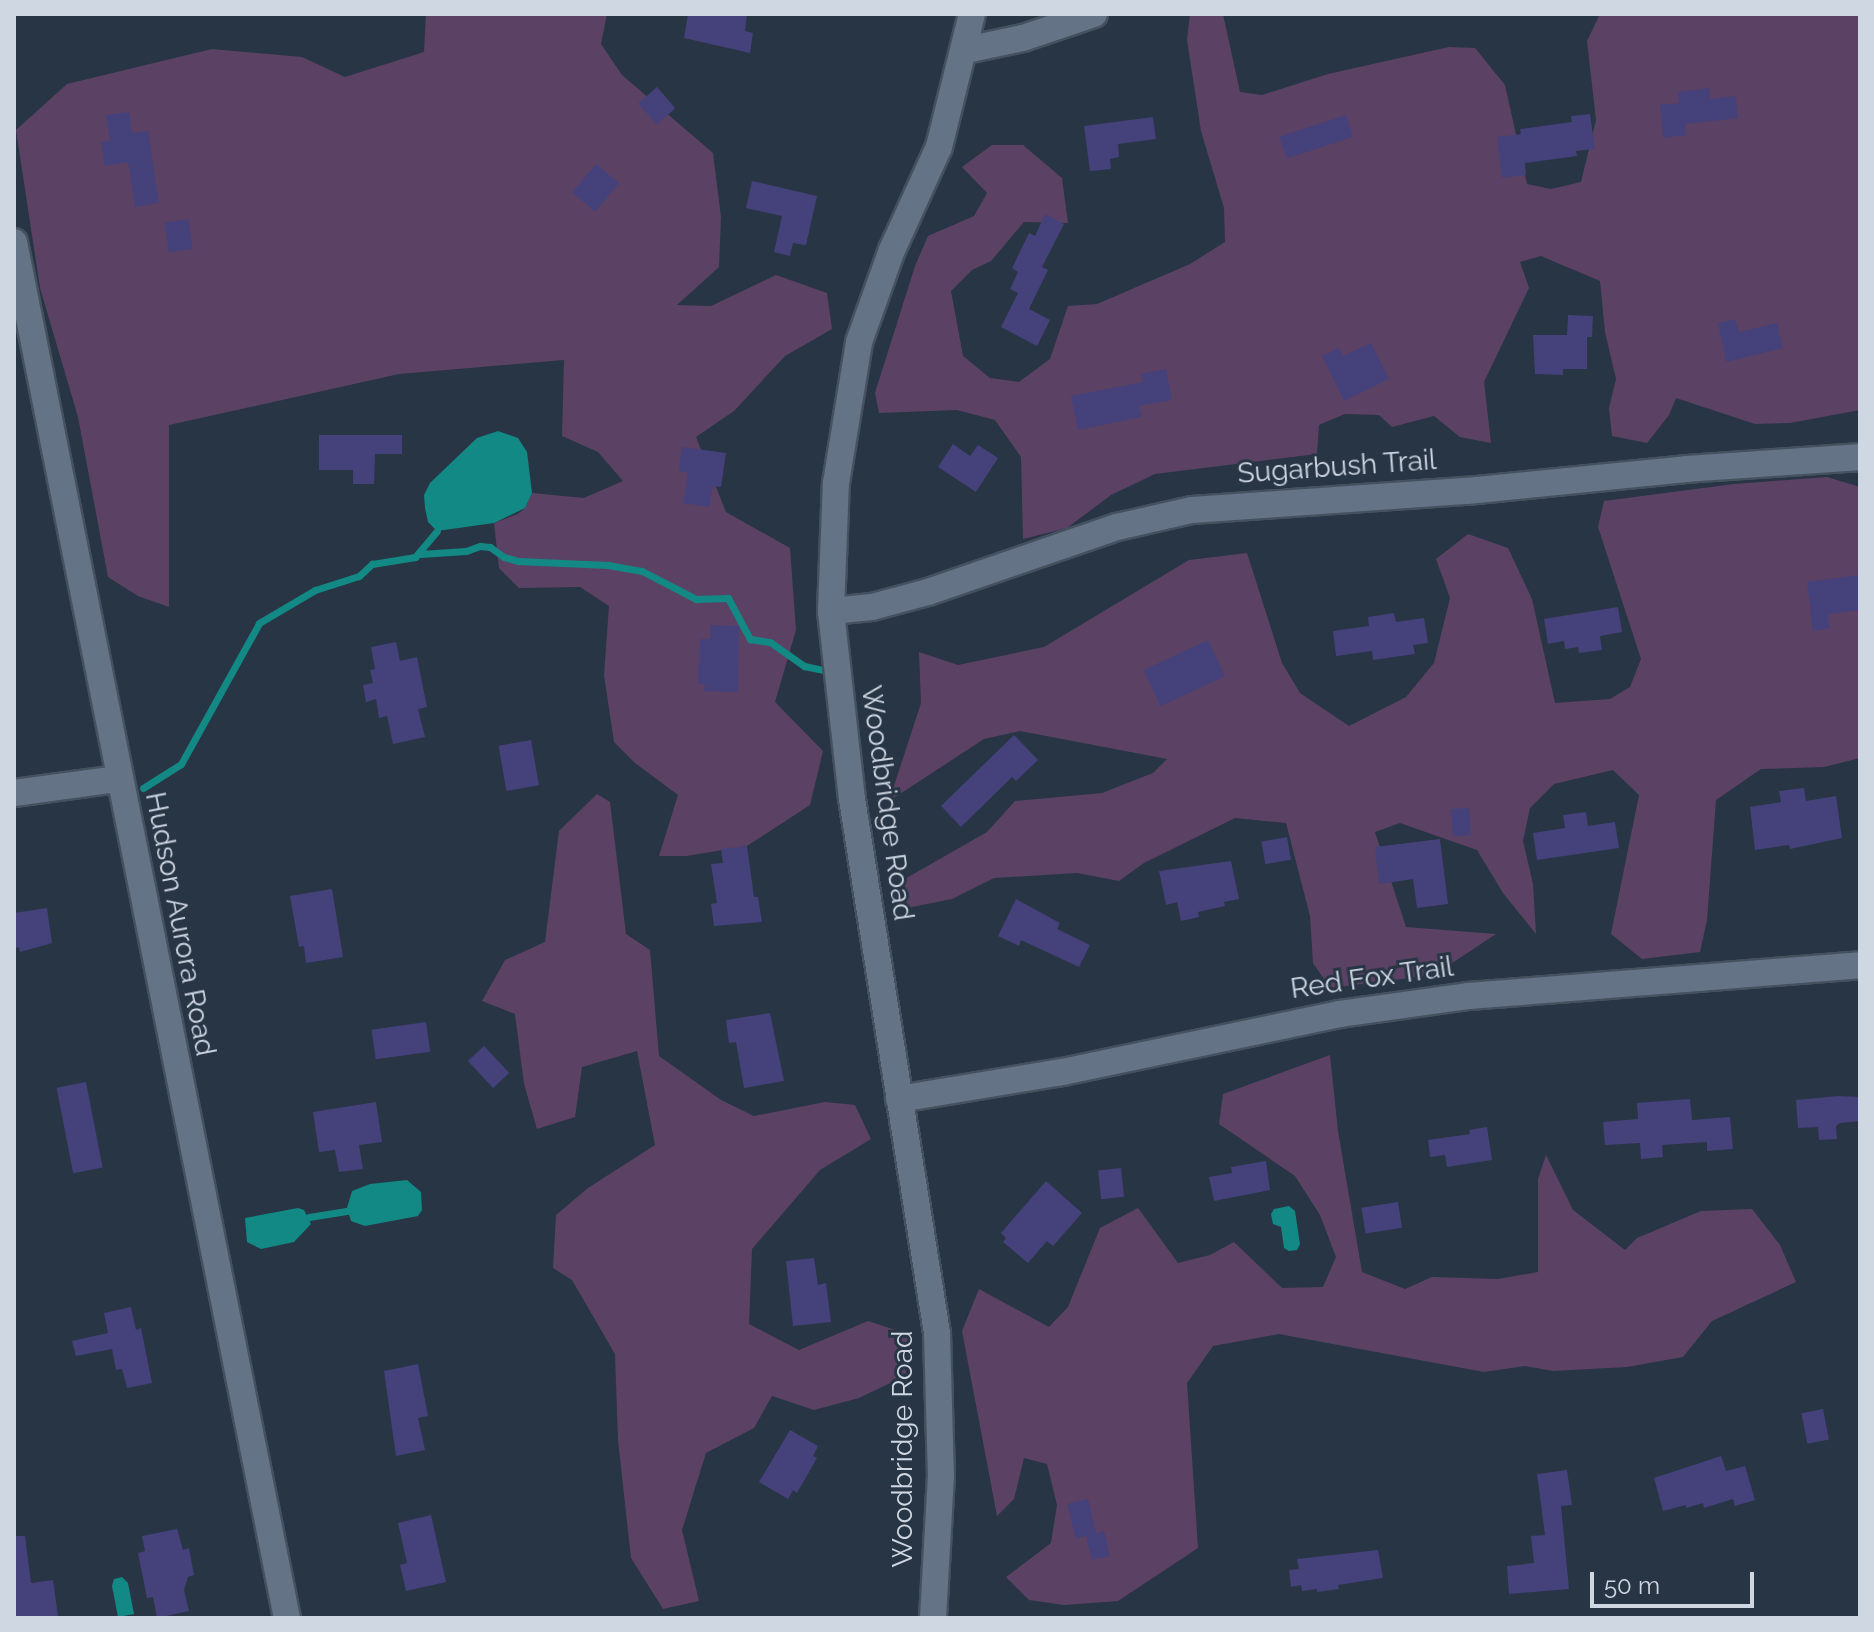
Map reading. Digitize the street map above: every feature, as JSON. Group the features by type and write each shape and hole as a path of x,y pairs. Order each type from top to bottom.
{"street":[{"name":"Woodbridge Road","path":"933,1618 941,1477 937,1333 852,799 831,611 836,483 859,342 892,250 939,147 966,50 972,14"},
{"path":"966,50 1023,38 1094,14"},
{"name":"Hudson Aurora Road","path":"14,242 118,779 287,1618"},
{"name":"Sugarbush Trail","path":"831,611 872,607 928,592 1117,527 1192,510 1860,457"},
{"path":"14,793 118,779"},
{"name":"Red Fox Trail","path":"899,1099 1062,1072 1339,1014 1469,996 1860,965"}],"shaded area":[{"path":"426,14 607,14 601,44 622,75 713,153 721,217 719,267 677,305 711,306 776,275 827,293 832,329 785,356 734,411 696,437 726,512 790,548 796,630 775,702 823,751 810,805 747,846 686,856 659,856 678,795 635,763 614,742 604,675 609,606 580,587 519,588 499,568 494,523 518,514 525,508 532,493 584,498 623,481 598,452 562,436 564,360 399,374 169,425 169,607 138,596 108,577 78,417 40,288 16,130 67,84 212,49 302,57 345,77 424,52"},
{"path":"1190,14 1223,14 1240,92 1262,95 1328,74 1449,47 1475,48 1505,85 1527,184 1551,189 1581,182 1596,120 1587,41 1600,14 1860,14 1860,410 1790,423 1755,424 1676,398 1669,415 1647,443 1612,436 1609,408 1616,379 1605,332 1600,281 1541,256 1520,262 1529,288 1484,382 1491,443 1460,437 1434,416 1392,427 1379,415 1345,414 1319,425 1317,454 1155,474 1111,495 1067,528 1023,539 1021,457 995,420 957,410 879,413 875,393 915,266 928,236 974,216 987,193 962,167 992,145 1023,145 1062,178 1068,223 1024,222 991,261 972,270 951,291 963,356 990,378 1019,382 1050,359 1068,306 1097,304 1190,264 1225,242 1224,208 1201,131 1187,40"},
{"path":"498,431 518,438 527,452 532,493 525,508 494,523 437,531 428,522 425,508 424,495 430,483 477,438"},
{"path":"1827,477 1860,487 1860,758 1824,767 1761,769 1716,800 1707,920 1700,952 1642,959 1611,934 1639,795 1613,770 1554,784 1530,808 1523,841 1533,884 1536,934 1503,893 1477,850 1400,823 1375,832 1406,927 1496,934 1434,975 1330,988 1313,963 1310,916 1286,823 1235,818 1144,863 1119,881 1077,873 994,878 952,899 907,908 903,880 987,832 1015,801 1102,793 1153,773 1167,759 1020,731 984,739 889,801 921,703 919,652 958,665 1044,647 1189,560 1247,553 1282,663 1300,693 1349,726 1406,697 1434,663 1450,598 1436,559 1468,534 1508,548 1532,599 1555,703 1610,699 1630,687 1641,659 1598,527 1604,501 1734,484"},
{"path":"597,794 610,802 626,934 650,950 659,1056 721,1100 754,1116 825,1102 855,1105 871,1139 820,1170 752,1249 749,1324 799,1350 868,1321 914,1336 905,1376 859,1398 814,1410 772,1396 754,1428 706,1453 682,1530 699,1601 663,1609 631,1558 618,1440 615,1354 572,1280 553,1268 556,1215 588,1188 655,1145 637,1051 582,1067 575,1117 537,1129 524,1084 515,1014 482,1001 505,960 545,942 559,831"},
{"path":"1330,1055 1338,1131 1362,1272 1405,1289 1432,1277 1498,1279 1538,1272 1538,1179 1546,1155 1573,1210 1625,1250 1637,1238 1701,1211 1752,1209 1780,1245 1796,1282 1712,1321 1683,1357 1627,1367 1553,1371 1525,1366 1484,1372 1279,1334 1213,1346 1187,1383 1198,1548 1118,1601 1064,1605 1029,1600 1006,1577 1051,1543 1057,1505 1047,1464 1024,1458 1014,1499 997,1516 962,1331 979,1289 1049,1327 1068,1307 1100,1228 1138,1208 1178,1263 1210,1255 1234,1242 1282,1288 1323,1287 1336,1257 1320,1215 1295,1176 1219,1124 1223,1094"},
{"path":"407,1180 421,1192 422,1210 418,1216 365,1226 351,1221 347,1208 352,1191 370,1184"},
{"path":"1289,1206 1295,1211 1300,1244 1297,1250 1289,1251 1284,1248 1281,1227 1273,1224 1271,1214 1274,1209"},
{"path":"298,1208 304,1210 311,1224 294,1242 261,1249 247,1242 245,1218"},
{"path":"122,1577 128,1583 134,1614 118,1617 112,1586 114,1579"}],"building":[{"path":"688,14 747,14 745,31 753,33 750,53 684,38"},
{"path":"657,87 675,108 657,125 638,103"},
{"path":"1709,88 1710,99 1736,96 1738,118 1685,124 1686,135 1663,138 1660,105 1679,103 1678,92"},
{"path":"129,112 132,133 148,131 159,203 135,207 128,162 105,166 101,142 110,141 106,115"},
{"path":"1590,114 1595,149 1576,151 1577,156 1525,163 1526,175 1502,178 1497,137 1521,134 1520,129 1572,122 1571,116"},
{"path":"1346,115 1353,137 1287,159 1279,137"},
{"path":"1153,117 1156,139 1118,144 1119,157 1110,159 1111,169 1090,171 1084,126"},
{"path":"596,164 619,183 595,212 572,192"},
{"path":"752,181 817,196 806,245 793,243 790,256 774,252 782,216 746,208"},
{"path":"1045,214 1064,224 1042,267 1048,270 1029,309 1050,320 1037,346 1001,327 1018,293 1010,289 1018,272 1012,268 1029,233 1035,236"},
{"path":"188,219 193,249 169,252 164,223"},
{"path":"1568,315 1593,316 1592,337 1587,337 1587,369 1563,369 1563,375 1535,374 1533,335 1567,335"},
{"path":"1735,319 1739,332 1777,323 1783,348 1726,362 1718,323"},
{"path":"1371,343 1389,379 1344,401 1322,356 1339,348 1343,356"},
{"path":"1166,369 1172,400 1139,406 1142,417 1078,430 1071,396 1143,382 1141,374"},
{"path":"319,435 402,435 402,454 375,454 374,484 353,484 353,470 319,470"},
{"path":"953,444 970,456 978,445 998,458 976,492 938,467"},
{"path":"682,447 726,453 721,487 713,486 709,507 683,503 688,473 679,471"},
{"path":"1860,575 1860,610 1828,614 1830,628 1813,631 1807,582"},
{"path":"1618,607 1622,632 1600,636 1602,650 1579,653 1578,647 1565,649 1564,641 1548,644 1544,619"},
{"path":"1394,613 1396,622 1424,618 1428,643 1413,645 1415,654 1373,660 1372,651 1336,656 1333,631 1369,626 1368,617"},
{"path":"710,625 739,626 738,692 704,691 705,684 698,684 700,639 710,639"},
{"path":"1208,640 1225,676 1161,706 1144,670"},
{"path":"396,642 400,661 417,657 427,707 418,709 425,737 393,744 387,716 379,718 376,699 366,702 363,685 373,683 370,670 375,669 371,647"},
{"path":"1014,735 1038,760 1016,781 1012,777 961,827 941,806"},
{"path":"531,740 539,785 506,791 499,746"},
{"path":"1804,788 1806,801 1836,796 1842,838 1790,849 1789,845 1755,850 1750,807 1781,802 1779,791"},
{"path":"1469,808 1471,835 1453,836 1451,809"},
{"path":"1586,812 1588,826 1615,822 1619,848 1537,860 1533,833 1565,828 1563,815"},
{"path":"1287,837 1291,860 1265,864 1261,842"},
{"path":"1440,839 1448,904 1417,908 1413,879 1379,884 1375,847"},
{"path":"747,846 754,897 758,897 762,922 714,926 711,904 717,903 711,864 723,863 721,849"},
{"path":"1231,861 1239,899 1224,902 1225,906 1198,912 1199,917 1181,921 1177,902 1166,905 1159,871"},
{"path":"332,889 343,957 306,963 304,946 299,947 290,896"},
{"path":"1016,899 1060,923 1057,929 1090,945 1079,967 1021,940 1019,946 998,936"},
{"path":"47,908 52,943 20,952 19,947 14,948 14,913"},
{"path":"770,1013 784,1081 744,1088 736,1042 729,1043 726,1020"},
{"path":"426,1022 430,1052 376,1059 372,1030"},
{"path":"484,1046 509,1073 493,1088 468,1061"},
{"path":"86,1082 103,1167 73,1173 57,1088"},
{"path":"1860,1097 1860,1121 1836,1126 1837,1139 1819,1140 1818,1127 1798,1128 1796,1100"},
{"path":"1690,1099 1692,1120 1730,1117 1733,1149 1707,1151 1707,1142 1662,1145 1663,1157 1641,1159 1640,1143 1605,1145 1603,1122 1638,1119 1637,1103"},
{"path":"376,1102 382,1142 359,1145 363,1169 339,1172 335,1150 319,1152 313,1112"},
{"path":"1487,1127 1492,1160 1447,1167 1445,1155 1430,1157 1428,1140 1470,1134 1469,1130"},
{"path":"1266,1161 1270,1190 1214,1201 1209,1177 1232,1173 1231,1167"},
{"path":"1121,1168 1124,1197 1101,1199 1098,1170"},
{"path":"1046,1181 1082,1213 1053,1246 1047,1241 1028,1263 1003,1242 1006,1238 1001,1233"},
{"path":"1398,1202 1402,1228 1366,1233 1361,1208"},
{"path":"814,1258 818,1285 826,1283 831,1322 793,1326 786,1261"},
{"path":"131,1307 136,1330 141,1328 152,1383 127,1388 122,1369 116,1370 112,1349 76,1356 72,1341 108,1333 104,1313"},
{"path":"418,1364 428,1416 418,1418 425,1450 396,1456 384,1371"},
{"path":"1823,1409 1829,1439 1807,1444 1801,1413"},
{"path":"790,1430 818,1446 813,1456 817,1458 797,1493 793,1490 788,1499 759,1482"},
{"path":"1721,1456 1726,1471 1745,1466 1755,1500 1735,1506 1733,1499 1704,1508 1703,1503 1663,1511 1654,1478"},
{"path":"1567,1470 1572,1505 1561,1506 1569,1589 1509,1594 1507,1566 1534,1563 1531,1536 1545,1535 1537,1474"},
{"path":"1088,1499 1096,1533 1104,1531 1110,1556 1092,1560 1086,1536 1076,1539 1067,1504"},
{"path":"431,1515 446,1582 406,1591 400,1565 407,1563 398,1523"},
{"path":"177,1529 183,1550 189,1548 194,1575 188,1577 184,1590 189,1611 157,1618 153,1597 147,1598 138,1553 145,1551 142,1536"},
{"path":"14,1536 25,1536 31,1583 53,1580 58,1616 14,1618"},
{"path":"1378,1550 1383,1578 1338,1585 1339,1589 1317,1592 1317,1589 1302,1591 1301,1585 1291,1587 1289,1570 1299,1569 1297,1559"}],"waterway":[{"path":"143,788 181,764 259,623 315,590 359,576 372,564 415,557 437,531"},
{"path":"420,554 466,551 480,546 490,547 504,557 518,561 608,565 642,571 696,599 728,598 750,639 770,642 804,666 823,670"},
{"path":"309,1217 347,1211"}]}
